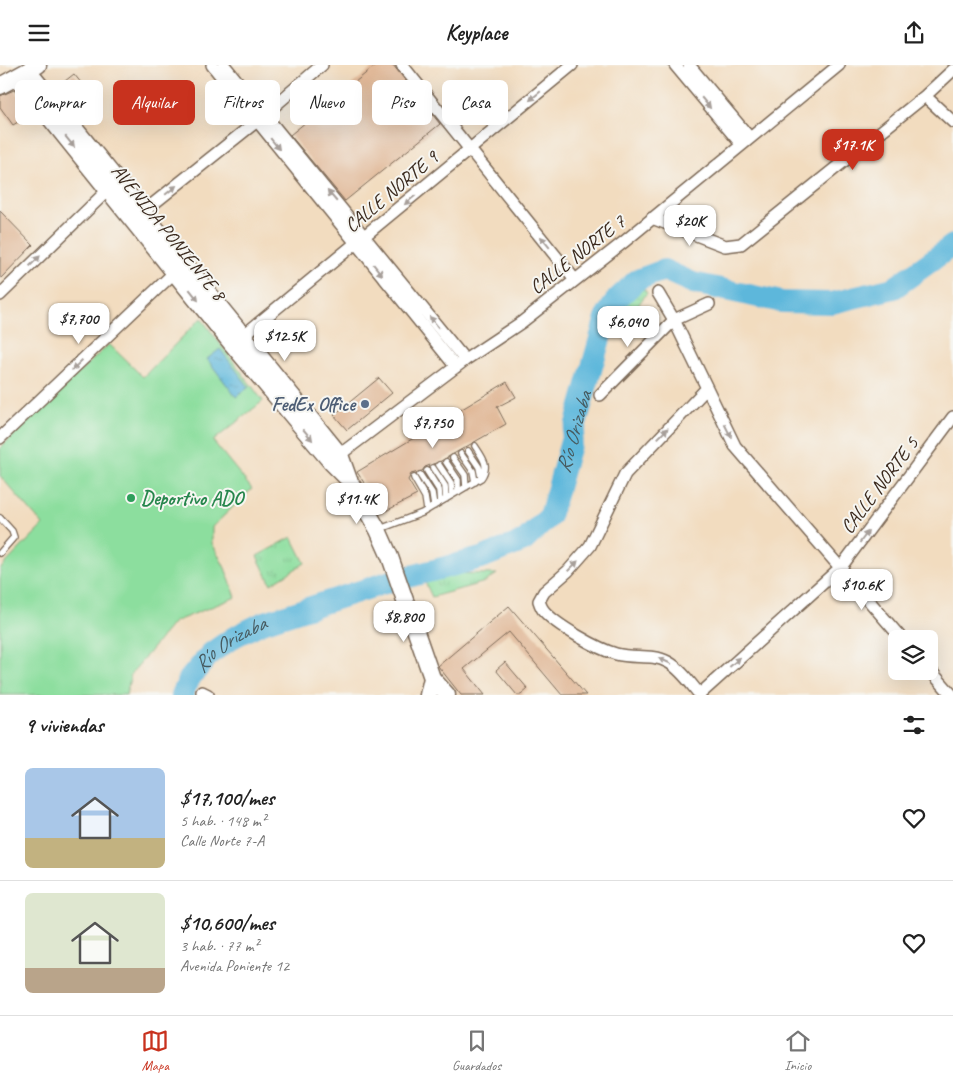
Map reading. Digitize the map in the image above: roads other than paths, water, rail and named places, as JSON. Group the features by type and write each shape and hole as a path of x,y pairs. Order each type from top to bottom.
{"street":[{"path":"212,65 226,80"},
{"path":"224,65 234,80"},
{"path":"280,101 322,65"},
{"path":"402,65 575,280"},
{"name":"CALLE NORTE 9","path":"238,340 571,65"},
{"path":"675,65 745,141"},
{"path":"689,65 745,141"},
{"name":"CALLE NORTE 7","path":"336,458 461,363 522,322 839,65"},
{"path":"652,218 725,246 741,244 925,96 953,70"},
{"path":"0,86 24,71"},
{"name":"AVENIDA PONIENTE 8","path":"24,71 113,186 336,458 378,530 406,599 432,678 447,695"},
{"path":"925,96 953,122"},
{"path":"138,216 251,125"},
{"path":"266,125 461,363"},
{"path":"0,295 113,186"},
{"path":"2,433 180,267"},
{"path":"658,293 674,320 706,388 739,451 894,630"},
{"path":"600,395 674,320 709,304"},
{"path":"700,695 678,669 669,662 648,656 615,654 602,649 586,641 543,611 539,601 544,592 568,571 590,546 625,474 706,388"},
{"name":"CALLE NORTE 5","path":"700,695 841,567 953,417"},
{"path":"428,695 432,678"},
{"path":"938,679 952,695"}],"lane":[{"path":"378,530 427,510 481,478 486,471 486,463 475,446"},
{"path":"468,451 480,467 481,478"},
{"path":"461,454 473,471 474,482"},
{"path":"453,458 465,475 466,487"},
{"path":"446,462 458,480 458,492"},
{"path":"440,465 451,483 446,499"},
{"path":"433,469 445,486 446,499"},
{"path":"427,471 446,499"},
{"path":"420,475 432,493 434,506"},
{"path":"414,478 425,497 427,510"},
{"path":"0,518 12,531 14,537 0,553"}],"water":[{"path":"220,349 249,387 236,397 207,359"}],"waterway":[{"name":"Río Orizaba","path":"182,695 189,679 211,653 234,637 262,623 388,582 481,558 524,541 550,516 606,317 616,300 637,280 664,270 693,283 782,302 832,303 894,288 953,245"}],"place":[{"name":"FedEx Office","path":"365,404"},
{"name":"Deportivo ADO","path":"131,498"}]}
